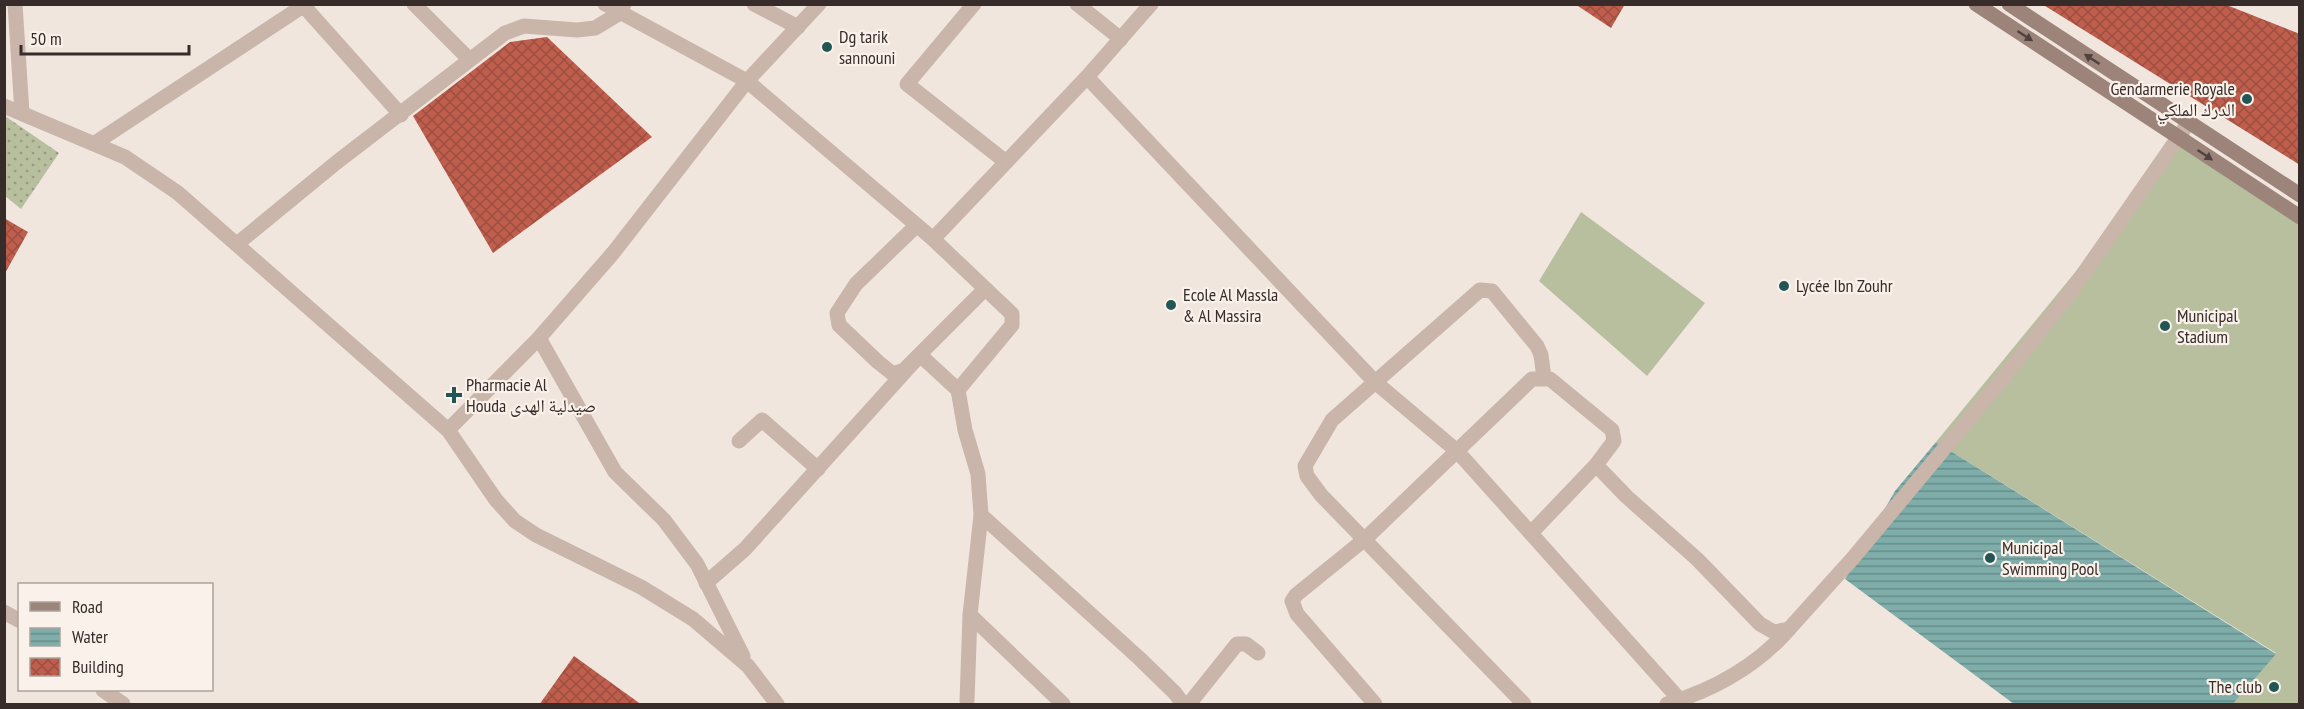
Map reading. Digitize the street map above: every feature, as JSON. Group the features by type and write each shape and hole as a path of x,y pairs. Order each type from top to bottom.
{"main road":[{"path":"1976,4 2300,217"},
{"path":"2008,4 2300,195"}],"street":[{"path":"15,4 22,113"},
{"path":"414,4 469,59"},
{"path":"605,4 622,9 747,81 933,239 1012,314 1012,325 958,390"},
{"path":"754,4 798,27"},
{"path":"448,430 539,338 664,192 747,81 819,4"},
{"path":"974,4 907,84 1006,162"},
{"path":"1077,4 1121,39"},
{"path":"933,239 1087,77 1151,4"},
{"path":"95,143 304,5 401,115"},
{"path":"237,244 337,162 505,33 524,26 577,30 595,28 622,9"},
{"path":"1087,77 1375,382 1457,451 1531,533 1674,702 1714,687 1747,667 1775,645 1853,558 2003,378 2070,293 2189,122"},
{"path":"4,106 125,157 178,193 448,430 496,500 515,521 536,535 641,587 693,619 748,666"},
{"path":"916,226 856,284 840,307 836,318 839,325 889,372 900,373 920,355"},
{"path":"706,584 745,549 920,355 985,289"},
{"path":"1524,705 1312,484 1306,476 1305,466 1332,420 1485,289 1492,291 1537,346 1541,355 1544,378"},
{"path":"539,338 615,472 681,540 697,564 748,666 777,705"},
{"path":"920,355 958,390 965,430 978,474 981,515 970,615 967,701"},
{"path":"1375,705 1297,614 1292,601 1296,595 1365,539 1526,383 1533,379 1544,378 1556,383 1612,430 1614,441 1596,465 1531,533"},
{"path":"739,441 762,420 818,469"},
{"path":"1596,465 1627,497 1697,559 1760,624 1774,632 1789,629"},
{"path":"981,515 1146,665 1175,693 1183,705"},
{"path":"4,612 18,620"},
{"path":"970,615 1063,705"},
{"path":"1189,705 1237,644 1246,644 1258,653"},
{"path":"104,691 123,705"}],"green space":[{"path":"5,116 59,153 21,209 5,196"},
{"name":"Municipal Stadium","path":"2186,137 2299,209 2299,704 2233,704 2276,653 1936,442"},
{"path":"1581,212 1705,303 1647,376 1539,281"}],"water":[{"name":"Municipal Swimming Pool","path":"1936,442 2276,654 2233,704 2014,704 1845,579 1895,491"}],"building":[{"path":"1575,4 1625,4 1611,28"},
{"name":"Gendarmerie Royale الدرك الملكي","path":"2042,4 2224,4 2300,34 2300,165"},
{"path":"547,37 652,137 493,253 413,116 510,42"},
{"path":"4,218 28,232 4,275"},
{"path":"574,656 642,705 539,705"}],"place":[{"name":"Dg tarik sannouni","path":"827,47"},
{"name":"Gendarmerie Royale الدرك الملكي","path":"2247,99"},
{"name":"Lycée Ibn Zouhr","path":"1784,286"},
{"name":"Ecole Al Massla & Al Massira","path":"1171,305"},
{"name":"Municipal Stadium","path":"2165,326"},
{"name":"Pharmacie Al Houda صيدلية الهدى","path":"454,395"},
{"name":"Municipal Swimming Pool","path":"1990,558"},
{"name":"The club","path":"2274,687"}]}
